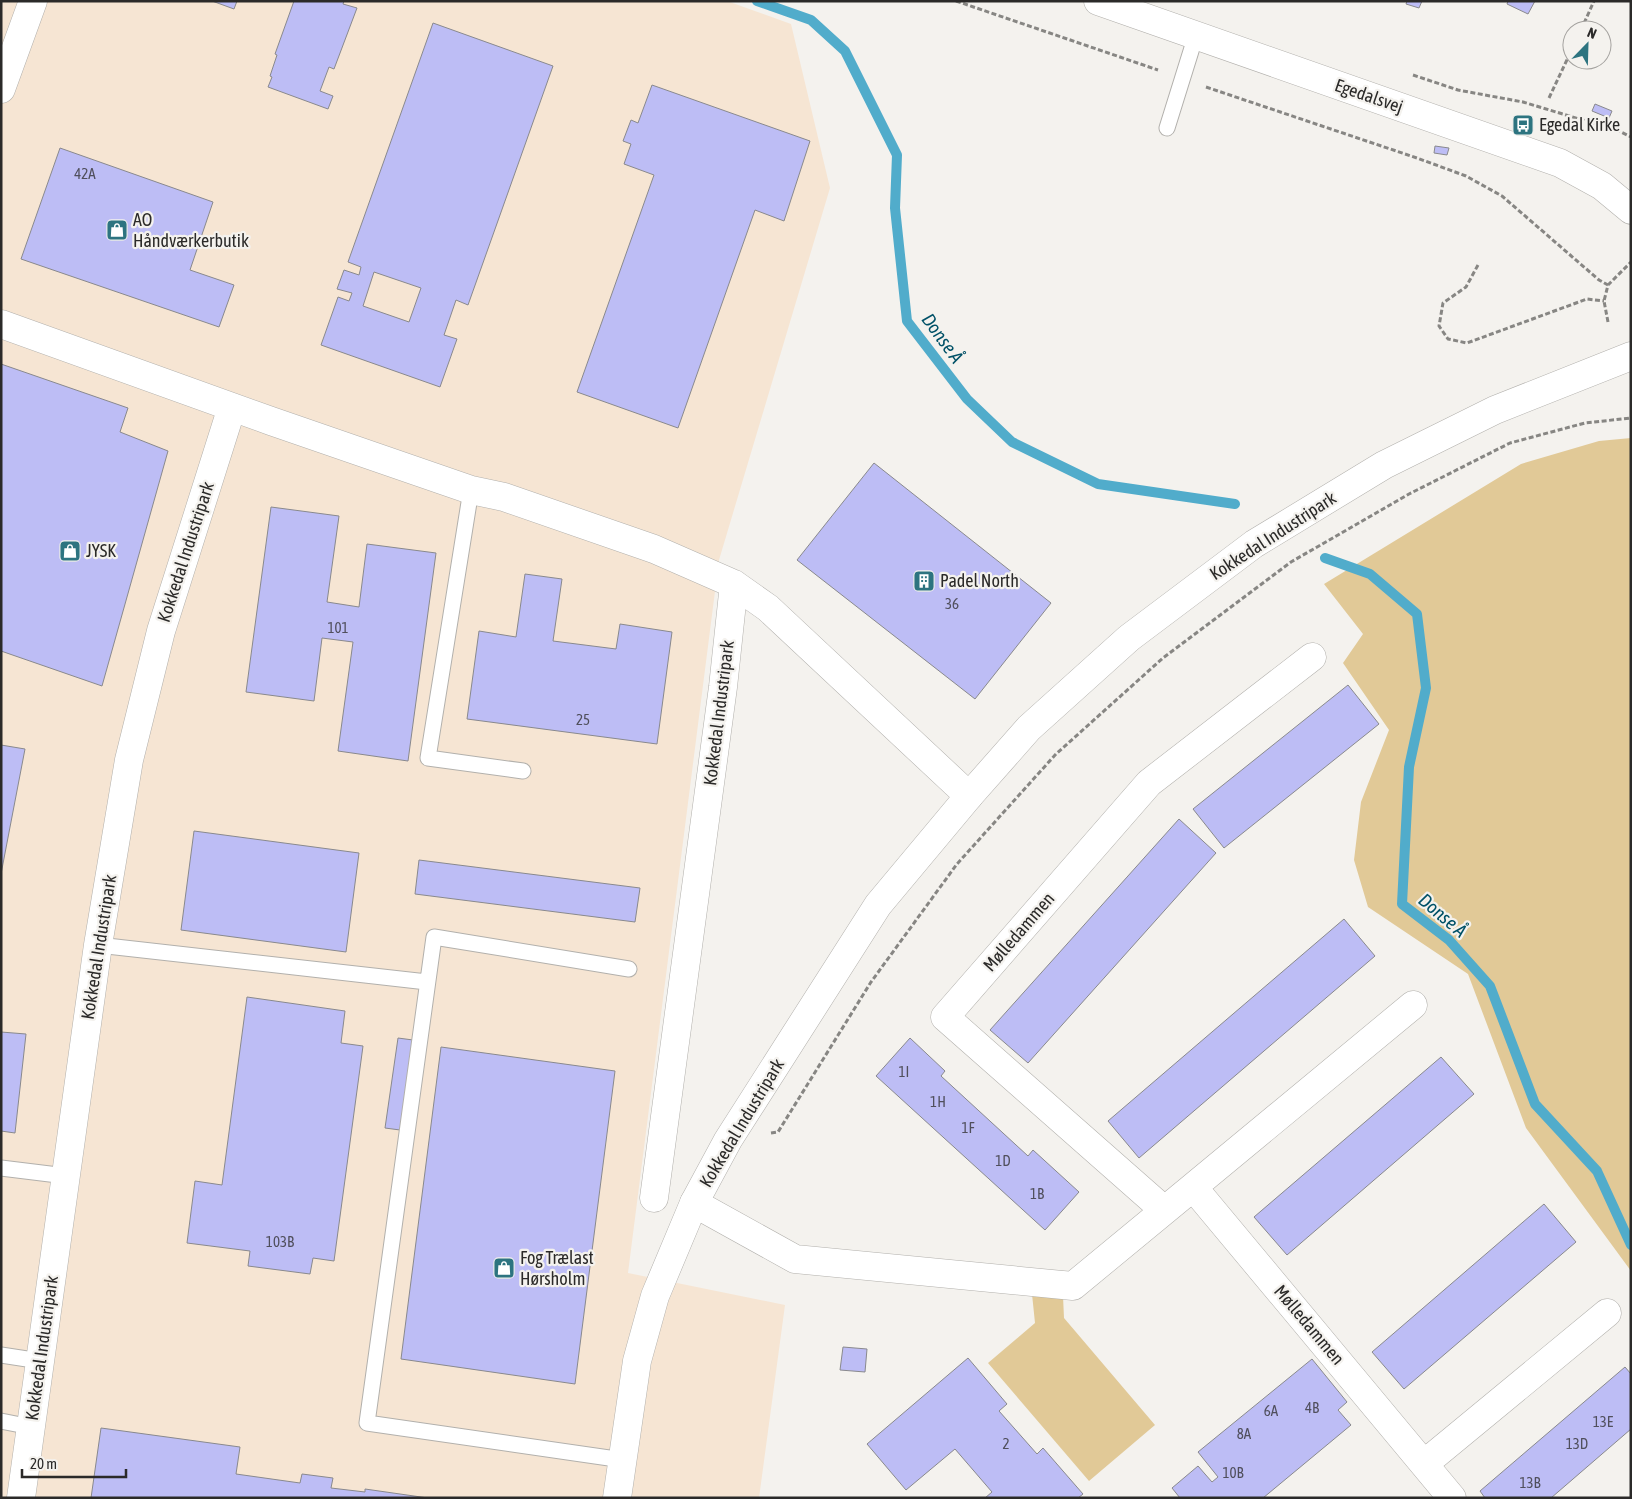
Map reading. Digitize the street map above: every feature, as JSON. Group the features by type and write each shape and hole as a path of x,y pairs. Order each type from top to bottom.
{"street":[{"path":"1,89 33,1"},
{"name":"Egedalsvej","path":"1098,1 1560,163 1602,186 1631,210"},
{"path":"1,324 470,490 504,498 654,549 734,584 768,608 969,796"},
{"name":"Kokkedal Industripark","path":"617,1498 637,1362 655,1296 694,1204 728,1140 878,905 969,796 1030,728 1129,638 1254,544 1393,461 1495,410 1631,356"},
{"name":"Kokkedal Industripark","path":"21,1498 98,945 129,760 161,630 232,407"},
{"name":"Kokkedal Industripark","path":"654,1198 723,687 734,584"},
{"name":"Mølledammen","path":"1164,1210 945,1017 1149,783 1312,657"},
{"path":"694,1204 794,1259 1072,1286 1413,1005"},
{"name":"Mølledammen","path":"1193,1187 1452,1498"},
{"path":"1424,1464 1607,1313"}],"lane":[{"path":"1167,128 1196,35"},
{"path":"470,490 428,758 523,771"},
{"path":"623,1460 367,1423 434,936 629,968"},
{"path":"98,945 427,982"},
{"path":"1,1168 66,1176"},
{"path":"1,1355 40,1361"},
{"path":"1,1421 31,1427"}],"path":[{"path":"956,1 1466,176 1502,196 1599,280 1608,285"},
{"path":"1585,20 1594,1"},
{"path":"1549,98 1562,70"},
{"path":"1411,74 1458,90 1523,102 1619,131 1631,138"},
{"path":"1608,322 1604,301 1608,285 1631,262"},
{"path":"1478,264 1466,287 1443,303 1438,326 1448,339 1467,343 1587,299 1604,301"},
{"path":"728,1140 778,1132 871,982 957,864 1056,754 1163,658 1291,562 1417,490 1510,443 1585,423 1631,418"}],"shaded area":[{"path":"1,1 727,1 791,24 830,188 719,560 628,1273 785,1305 759,1498 1,1498"},
{"path":"1631,438 1631,1271 1526,1128 1468,974 1368,907 1354,860 1361,802 1389,730 1343,663 1363,634 1324,584 1521,464 1599,441"},
{"path":"1032,1294 1063,1296 1064,1318 1155,1425 1089,1481 988,1363 1035,1323"}],"building":[{"path":"212,1 237,1 234,9"},
{"path":"294,1 344,1 343,4 357,8 334,69 329,67 320,91 333,96 328,109 268,87 277,55 275,54"},
{"path":"1407,1 1422,1 1419,8 1406,4"},
{"path":"1508,1 1535,1 1528,14 1507,4"},
{"path":"433,23 553,66 468,305 456,300 444,335 457,339 440,387 321,345 338,297 349,301 352,293 337,289 344,270 359,275 361,267 348,262","holes":["374,272 421,288 409,322 363,306"]},
{"path":"652,85 810,141 784,221 755,210 678,428 577,392 654,175 624,164 631,144 623,141 631,120 638,123"},
{"path":"1595,104 1612,111 1609,118 1592,111"},
{"path":"1435,146 1449,148 1447,155 1434,153"},
{"name":"AO Håndværkerbutik","path":"60,148 213,202 190,270 234,285 219,327 21,259"},
{"name":"JYSK","path":"1,364 128,408 120,432 168,451 102,686 1,651"},
{"name":"Padel North","path":"874,463 1051,603 975,699 797,560"},
{"path":"271,507 339,516 327,602 359,607 367,544 436,553 408,761 338,751 353,642 322,638 314,701 246,692"},
{"path":"525,574 562,579 553,641 616,649 620,624 672,632 657,744 467,719 479,631 516,637"},
{"path":"1348,685 1379,724 1224,848 1193,809"},
{"path":"1,745 25,749 1,874"},
{"path":"1179,819 1216,853 1028,1063 990,1030"},
{"path":"194,831 359,853 346,952 181,930"},
{"path":"419,860 640,888 635,922 415,894"},
{"path":"1344,919 1375,956 1139,1158 1108,1121"},
{"path":"247,997 345,1011 341,1043 363,1046 334,1261 313,1258 310,1274 248,1266 250,1251 187,1243 195,1181 222,1185"},
{"path":"1,1032 26,1034 15,1133 1,1131"},
{"path":"398,1038 413,1040 400,1130 385,1128"},
{"path":"910,1038 945,1071 941,1076 1028,1156 1033,1150 1079,1192 1045,1230 876,1076"},
{"path":"441,1047 615,1071 575,1384 401,1359"},
{"path":"1441,1057 1474,1094 1287,1255 1254,1217"},
{"path":"1544,1204 1576,1242 1404,1389 1372,1352"},
{"path":"843,1347 867,1349 865,1372 840,1370"},
{"path":"968,1358 1007,1404 999,1411 1037,1454 1043,1448 1083,1494 1078,1498 985,1498 992,1492 955,1449 906,1490 867,1444"},
{"path":"1312,1359 1347,1402 1338,1410 1351,1425 1263,1498 1180,1498 1172,1488 1198,1466 1212,1482 1218,1477 1198,1452"},
{"path":"1625,1367 1631,1374 1631,1429 1551,1498 1485,1498 1480,1491"},
{"path":"101,1428 240,1447 236,1474 300,1483 302,1474 333,1478 331,1488 365,1492 365,1489 428,1498 91,1498"}],"waterway":[{"name":"Donse Å","path":"757,1 811,20 845,51 897,155 895,208 907,321 967,399 1012,442 1098,484 1235,504"},
{"name":"Donse Å","path":"1325,558 1370,574 1417,614 1426,688 1409,767 1402,904 1449,940 1490,986 1535,1104 1597,1171 1631,1245"}],"place":[{"name":"Egedal Kirke","path":"1523,125"},
{"name":"AO Håndværkerbutik","path":"117,230"},
{"name":"JYSK","path":"70,551"},
{"name":"Padel North","path":"924,581"},
{"name":"Fog Trælast Hørsholm","path":"504,1268"}]}
